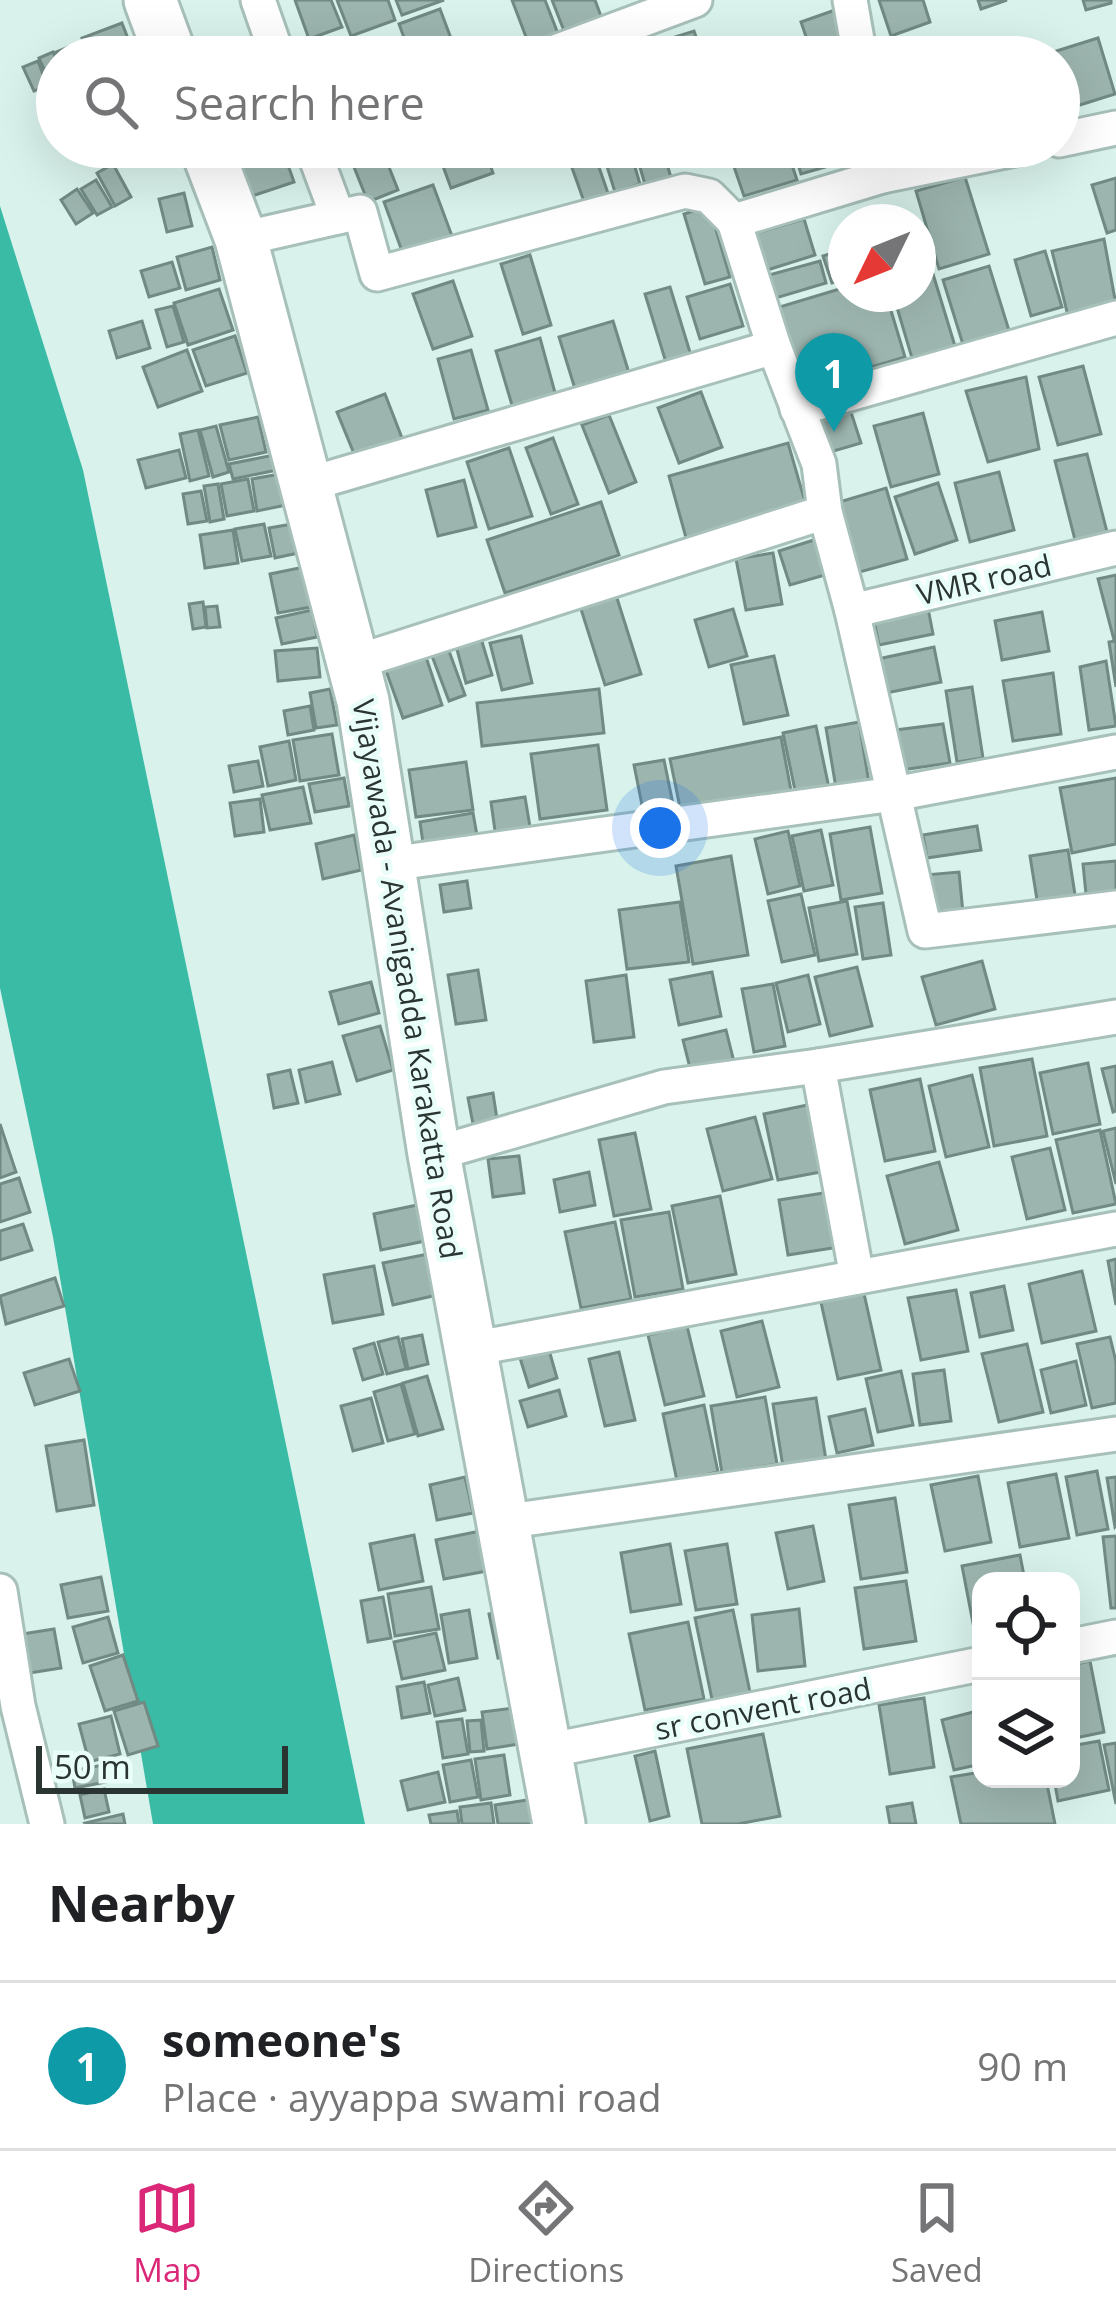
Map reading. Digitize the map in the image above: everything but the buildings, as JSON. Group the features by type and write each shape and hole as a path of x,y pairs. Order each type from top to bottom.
{"main road":[{"path":"150,0 164,36"},
{"name":"Vijayawada - Avanigadda Karakatta Road","path":"214,168 241,239 363,701 434,1154 559,1824"}],"street":[{"path":"257,0 270,36"},
{"path":"598,36 695,0"},
{"path":"850,0 856,36"},
{"path":"1080,136 1116,128"},
{"path":"320,168 338,217"},
{"path":"734,221 864,168"},
{"path":"241,239 360,212 377,274 685,191 709,196 734,221 774,347 819,464 825,512 925,931 1116,908"},
{"path":"797,409 1116,318"},
{"path":"306,485 774,347"},
{"path":"353,663 825,512"},
{"name":"VMR road","path":"852,611 1116,548"},
{"path":"389,864 894,794 1116,752"},
{"path":"434,1154 664,1087 1116,1017"},
{"path":"818,1066 857,1277"},
{"path":"470,1349 1116,1229"},
{"path":"503,1522 1116,1434"},
{"path":"0,1591 18,1706 47,1824"},
{"path":"1080,1644 1116,1637"},
{"name":"sr convent road","path":"545,1751 972,1666"}],"shaded area":[{"path":"0,206 83,470 365,1824 153,1824 53,1237 0,988"}],"place":[{"name":"someone's","path":"834,432"}]}
